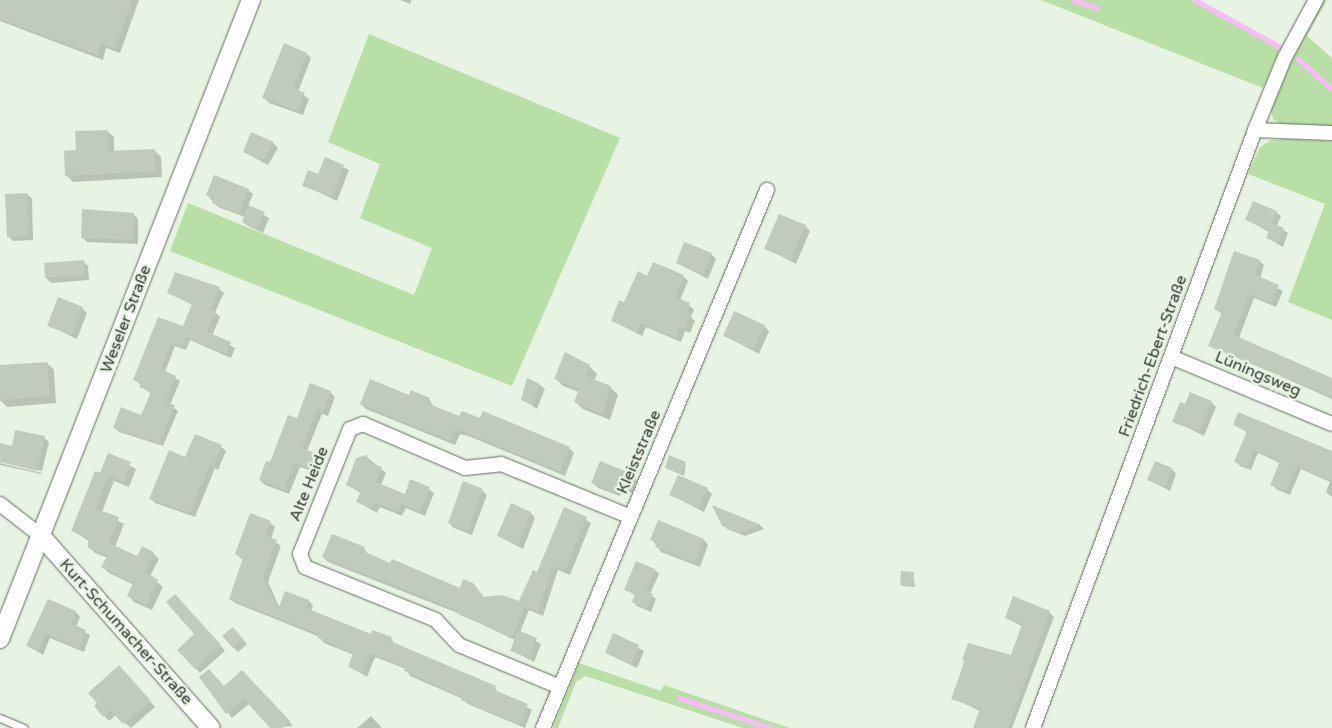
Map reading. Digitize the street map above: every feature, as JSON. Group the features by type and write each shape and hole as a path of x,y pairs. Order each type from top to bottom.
{"street":[{"name":"Weseler Straße","path":"0,639 251,0"},
{"name":"Friedrich-Ebert-Straße","path":"1033,728 1255,130 1285,57 1316,0"},
{"path":"1255,130 1332,133"},
{"name":"Kleiststraße","path":"544,728 767,190"},
{"name":"Lüningsweg","path":"1171,357 1332,424"},
{"name":"Alte Heide","path":"560,687 459,645 436,620 305,567 300,554 350,429 363,424 465,468 502,464 631,517"},
{"path":"0,504 41,536"},
{"name":"Kurt-Schumacher-Straße","path":"41,536 212,728"}],"lane":[{"path":"0,718 24,728"}],"green space":[{"path":"1041,0 1191,0 1280,49 1263,88"},
{"path":"1322,0 1327,0 1307,36 1332,58 1332,127 1282,125 1273,119 1270,107 1282,76"},
{"path":"369,34 620,138 512,386 170,251 188,203 414,295 432,248 360,218 380,164 328,142"},
{"path":"1271,140 1332,141 1332,320 1288,302 1325,204 1248,174 1260,147"},
{"path":"579,663 661,691 664,685 790,728 743,728 585,676 576,682 558,728 553,728"}],"building":[{"path":"0,0 132,0 115,49 101,44 97,55 0,19"},
{"path":"284,43 307,53 293,88 305,93 298,111 262,98"},
{"path":"108,130 109,151 155,149 156,171 65,176 64,151 76,150 75,131"},
{"path":"251,132 274,142 263,161 243,152"},
{"path":"325,157 344,165 332,197 302,186 308,170 318,174"},
{"path":"214,175 249,189 239,214 212,203 214,198 206,195"},
{"path":"27,193 29,236 7,237 5,194"},
{"path":"1253,201 1277,211 1272,223 1284,228 1278,243 1266,238 1269,230 1245,220"},
{"path":"248,205 265,212 258,229 242,222"},
{"path":"82,209 134,213 133,240 81,238"},
{"path":"779,214 806,225 791,260 764,249"},
{"path":"684,242 712,253 703,275 676,263"},
{"path":"1234,251 1260,260 1255,275 1279,285 1271,303 1249,294 1234,335 1332,378 1332,397 1208,346 1222,312 1214,309"},
{"path":"84,260 85,275 45,278 44,263"},
{"path":"653,262 684,275 675,297 690,303 686,313 691,315 685,329 680,327 676,338 641,323 637,332 611,321 619,300 624,302 638,271 647,276"},
{"path":"175,272 220,287 211,309 216,311 207,332 231,342 226,354 186,337 182,347 171,343 161,369 176,376 165,402 175,405 159,443 113,428 121,407 141,415 151,392 139,387 141,383 133,380 158,317 183,326 192,304 167,293"},
{"path":"58,297 83,307 72,335 47,326"},
{"path":"734,311 765,325 754,350 723,336"},
{"path":"565,352 590,365 586,376 611,386 602,414 574,402 579,389 554,379"},
{"path":"47,362 50,396 0,400 0,365"},
{"path":"527,378 540,384 532,405 521,400"},
{"path":"370,379 409,395 411,390 430,398 427,403 459,416 462,411 480,418 483,411 570,447 560,472 465,432 455,430 450,441 360,404"},
{"path":"310,383 331,391 323,412 317,410 302,448 318,454 312,469 295,463 284,490 259,480 266,461 270,462 288,415 297,418"},
{"path":"1190,392 1212,401 1199,432 1172,422 1180,402 1185,404"},
{"path":"1238,412 1332,451 1332,481 1297,466 1286,491 1270,485 1280,461 1254,450 1247,467 1234,462 1247,431 1233,425"},
{"path":"15,430 45,436 37,471 0,462 0,443 12,446"},
{"path":"195,434 222,445 213,466 210,464 190,513 149,499 169,450 185,457"},
{"path":"108,453 131,462 124,482 108,476 96,509 119,517 109,543 137,556 142,546 154,552 145,571 158,580 146,605 127,596 133,583 101,567 108,555 88,548 88,538 71,531 95,471 100,473"},
{"path":"367,455 370,463 382,467 376,482 405,494 410,479 430,487 420,512 401,504 398,512 375,503 372,509 356,502 361,491 346,485 356,458"},
{"path":"669,455 686,462 681,474 665,468"},
{"path":"600,461 633,474 627,489 618,486 615,492 591,483"},
{"path":"1155,461 1172,468 1165,487 1147,480"},
{"path":"678,475 708,488 699,508 669,495"},
{"path":"463,481 483,489 468,531 448,523"},
{"path":"511,503 531,512 518,545 497,536"},
{"path":"712,505 761,525 740,533 722,526"},
{"path":"564,507 587,517 565,571 553,566 538,612 525,606 512,637 458,614 459,611 322,557 332,534 365,547 363,551 390,563 392,559 460,588 463,579 473,583 484,597 502,595 519,601 533,570 537,572"},
{"path":"250,513 271,521 265,536 277,540 263,576 278,609 285,591 309,600 306,608 371,634 372,630 392,637 390,641 496,686 494,690 528,704 520,725 461,700 462,697 404,671 405,667 370,653 362,673 348,667 353,653 318,638 319,634 229,599 243,558 235,554"},
{"path":"658,520 704,539 695,563 655,547 657,542 650,540"},
{"path":"636,561 655,569 646,591 653,594 647,608 632,602 635,594 624,590"},
{"path":"901,571 914,572 913,586 900,585"},
{"path":"175,594 221,645 195,669 177,650 194,634 166,602"},
{"path":"1013,596 1050,611 1008,728 973,728 980,709 951,699 965,661 962,660 968,643 1011,655 1022,624 1005,618"},
{"path":"48,599 76,611 71,623 86,630 79,648 45,634 38,651 26,646"},
{"path":"233,627 243,639 233,648 222,636"},
{"path":"518,630 537,638 529,658 510,651"},
{"path":"613,633 639,645 632,664 605,653"},
{"path":"119,665 151,701 123,724 110,710 103,717 94,706 97,703 88,693"},
{"path":"209,669 224,686 242,670 290,721 282,728 270,728 244,699 226,714 199,677"}],"waterway":[{"path":"1073,0 1097,8"},
{"path":"1195,0 1280,47"},
{"path":"1298,59 1332,89"},
{"path":"679,698 771,728"}]}
